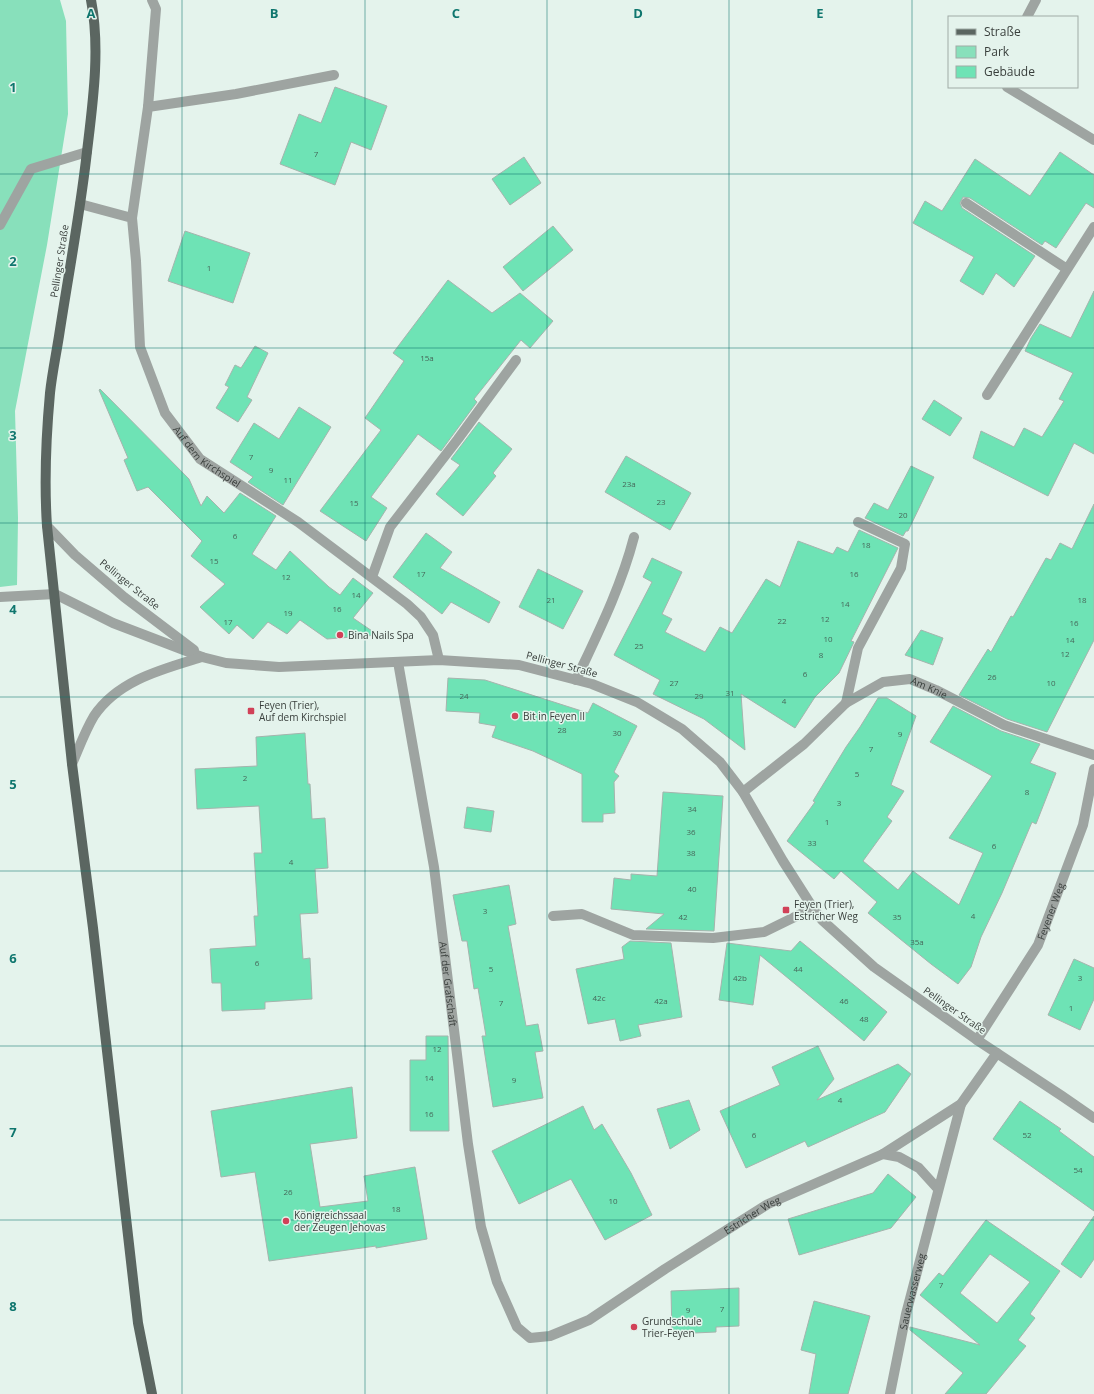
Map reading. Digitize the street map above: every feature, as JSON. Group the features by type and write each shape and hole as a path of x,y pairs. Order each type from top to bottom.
{"main road":[{"name":"Pellinger Straße","path":"55,594 47,526 45,470 50,392 80,204 94,93 94,14 91,0"},
{"path":"55,594 72,764 93,928 137,1315 152,1394"}],"street":[{"path":"80,204 132,218 148,107 156,9 152,0"},
{"path":"1027,16 1036,0"},
{"path":"148,107 236,94 334,75"},
{"path":"1009,88 1094,140"},
{"path":"0,225 30,169 87,152"},
{"path":"966,203 1067,269"},
{"name":"Auf dem Kirchspiel","path":"132,218 136,261 140,347 165,413 200,459 298,522 408,604 421,617 433,635 439,660"},
{"path":"987,394 1094,227"},
{"path":"372,578 390,527 458,439 516,360"},
{"path":"846,703 858,648 901,568 904,544 858,522"},
{"name":"Pellinger Straße","path":"47,526 75,555 124,597 202,657"},
{"path":"576,680 612,604 629,558 634,537"},
{"name":"Pellinger Straße","path":"0,597 55,594 113,623 202,657 226,663 279,667 439,660 518,664 592,684 637,702 682,729 720,762 743,792 783,862 822,920 874,967 977,1040 1094,1118"},
{"path":"72,764 94,716 113,696 127,686 144,677 202,657"},
{"name":"Auf der Grafschaft","path":"398,662 434,867 468,1144 481,1227 497,1282 506,1303"},
{"name":"Am Knie","path":"743,792 804,744 846,703 883,682 910,679 936,690 1004,725 1094,755"},
{"name":"Feyener Weg","path":"977,1040 1038,945 1084,825 1094,769"},
{"path":"553,916 582,914 633,935 713,938 764,932 813,908"},
{"name":"Estricher Weg","path":"506,1303 517,1328 530,1338 550,1336 588,1320 768,1204 883,1154 961,1104 997,1053"},
{"name":"Sauerwasserweg","path":"890,1394 906,1314 961,1104"},
{"path":"883,1154 899,1157 919,1168 938,1189"}],"green space":[{"path":"0,0 60,0 66,21 68,114 47,245 15,411 18,518 17,585 0,587"}],"building":[{"path":"335,87 387,106 371,150 351,142 335,185 280,164 299,114 321,123"},
{"path":"1060,152 1094,175 1094,208 1086,203 1056,248 1045,241 1042,245 970,198 963,197 960,203 962,208 1035,256 1014,287 996,273 983,295 960,281 974,257 913,223 925,201 942,211 975,159 1030,196"},
{"path":"524,157 541,183 510,205 492,179"},
{"path":"553,226 573,250 523,291 503,267"},
{"path":"185,231 250,253 233,303 168,281"},
{"path":"448,280 492,313 520,293 553,321 530,348 521,340 474,399 477,402 441,451 418,434 371,497 387,508 366,541 320,511 381,430 365,418 404,361 393,353"},
{"path":"1094,291 1094,454 1074,443 1048,496 973,458 981,431 1014,447 1024,428 1042,437 1064,401 1059,399 1073,373 1025,351 1040,324 1071,338"},
{"path":"255,346 268,353 247,397 252,400 238,422 216,408 229,387 225,385 235,365 241,368"},
{"path":"100,389 189,479 201,506 207,496 224,513 240,493 276,516 252,554 276,570 290,551 329,587 340,595 353,578 373,593 353,618 378,635 327,639 300,620 287,634 268,622 253,639 237,625 229,634 200,607 225,584 191,556 202,541 148,487 137,491 124,460 128,458 99,390"},
{"path":"934,400 962,418 950,436 922,419"},
{"path":"299,407 331,427 283,505 248,482 253,477 230,462 254,423 279,439"},
{"path":"479,422 512,449 493,473 496,476 463,516 436,494 460,465 451,459"},
{"path":"626,456 691,493 670,530 605,492"},
{"path":"911,466 934,477 908,531 906,531 903,536 865,518 874,503 888,510"},
{"path":"1094,504 1094,640 1047,732 1007,719 959,695 988,649 991,652 1011,616 1013,617 1046,558 1051,560 1060,543 1072,549"},
{"path":"859,530 898,548 851,641 854,642 839,673 815,697 795,728 741,694 745,750 704,719 653,694 660,680 614,655 652,582 643,577 652,558 682,572 662,614 672,619 665,632 705,652 720,627 732,633 766,579 780,587 798,541 833,554 837,547 848,552"},
{"path":"426,533 452,552 440,568 500,602 489,623 451,602 442,614 393,577"},
{"path":"538,569 583,591 563,629 519,607"},
{"path":"921,630 943,638 933,665 905,655"},
{"path":"448,678 485,680 588,713 593,703 637,726 614,772 619,776 614,782 615,813 603,814 603,822 582,822 582,774 533,751 492,737 496,726 479,723 480,713 446,711"},
{"path":"878,698 887,698 916,716 891,785 904,791 887,817 892,821 863,861 898,890 913,871 959,905 983,853 949,838 992,776 930,742 953,706 1001,731 1040,744 1030,763 1056,773 1036,824 1032,822 1002,893 981,937 971,967 958,984 868,913 877,902 841,871 834,879 787,841 815,802 813,801"},
{"path":"305,733 312,819 325,818 328,868 315,869 318,913 300,914 303,959 310,958 312,999 265,1002 265,1009 222,1011 221,983 212,983 210,949 256,946 254,916 258,916 254,853 262,853 259,806 197,809 195,769 257,766 256,737"},
{"path":"663,792 723,796 714,931 646,929 664,914 611,909 614,878 631,880 631,874 657,876"},
{"path":"467,807 494,811 491,832 464,828"},
{"path":"509,885 516,924 508,926 526,1026 538,1024 543,1051 535,1052 543,1098 493,1107 482,1036 486,1036 478,988 474,989 467,941 462,941 453,895"},
{"path":"630,941 671,943 682,1017 638,1025 641,1036 620,1041 615,1019 588,1024 576,969 624,959 622,947"},
{"path":"800,941 887,1012 864,1041 760,955 753,1005 719,1000 727,943 791,951"},
{"path":"1074,959 1094,968 1094,999 1080,1030 1048,1015"},
{"path":"426,1036 448,1036 449,1131 410,1131 410,1060 426,1060"},
{"path":"818,1046 834,1079 817,1100 898,1064 911,1074 885,1112 808,1147 805,1141 746,1168 720,1111 780,1085 772,1067"},
{"path":"352,1087 357,1138 310,1144 320,1207 368,1201 364,1176 415,1167 427,1239 376,1248 376,1246 269,1261 255,1172 221,1177 211,1111"},
{"path":"689,1100 700,1130 670,1149 657,1109"},
{"path":"1020,1101 1061,1129 1059,1131 1094,1157 1094,1211 993,1139"},
{"path":"583,1106 594,1130 602,1124 631,1173 652,1215 605,1240 571,1179 519,1204 492,1151"},
{"path":"888,1174 916,1197 891,1228 799,1255 788,1219 873,1193"},
{"path":"1094,1216 1094,1259 1081,1278 1061,1264"},
{"path":"986,1220 1060,1271 1030,1314 1035,1318 1018,1340 1026,1346 986,1394 945,1394 963,1373 910,1330 910,1327 980,1345 920,1295 939,1273 943,1276","holes":["990,1254 1030,1282 997,1323 960,1293"]},
{"path":"739,1288 739,1326 716,1327 716,1332 672,1334 671,1291"},
{"path":"814,1301 870,1316 848,1394 809,1394 816,1354 801,1350"}],"place":[{"name":"Bina Nails Spa","path":"340,635"},
{"name":"Feyen (Trier), Auf dem Kirchspiel","path":"251,711"},
{"name":"Bit in Feyen II","path":"515,716"},
{"name":"Feyen (Trier), Estricher Weg","path":"786,910"},
{"name":"Königreichssaal der Zeugen Jehovas","path":"286,1221"},
{"name":"Grundschule Trier-Feyen","path":"634,1327"}]}
